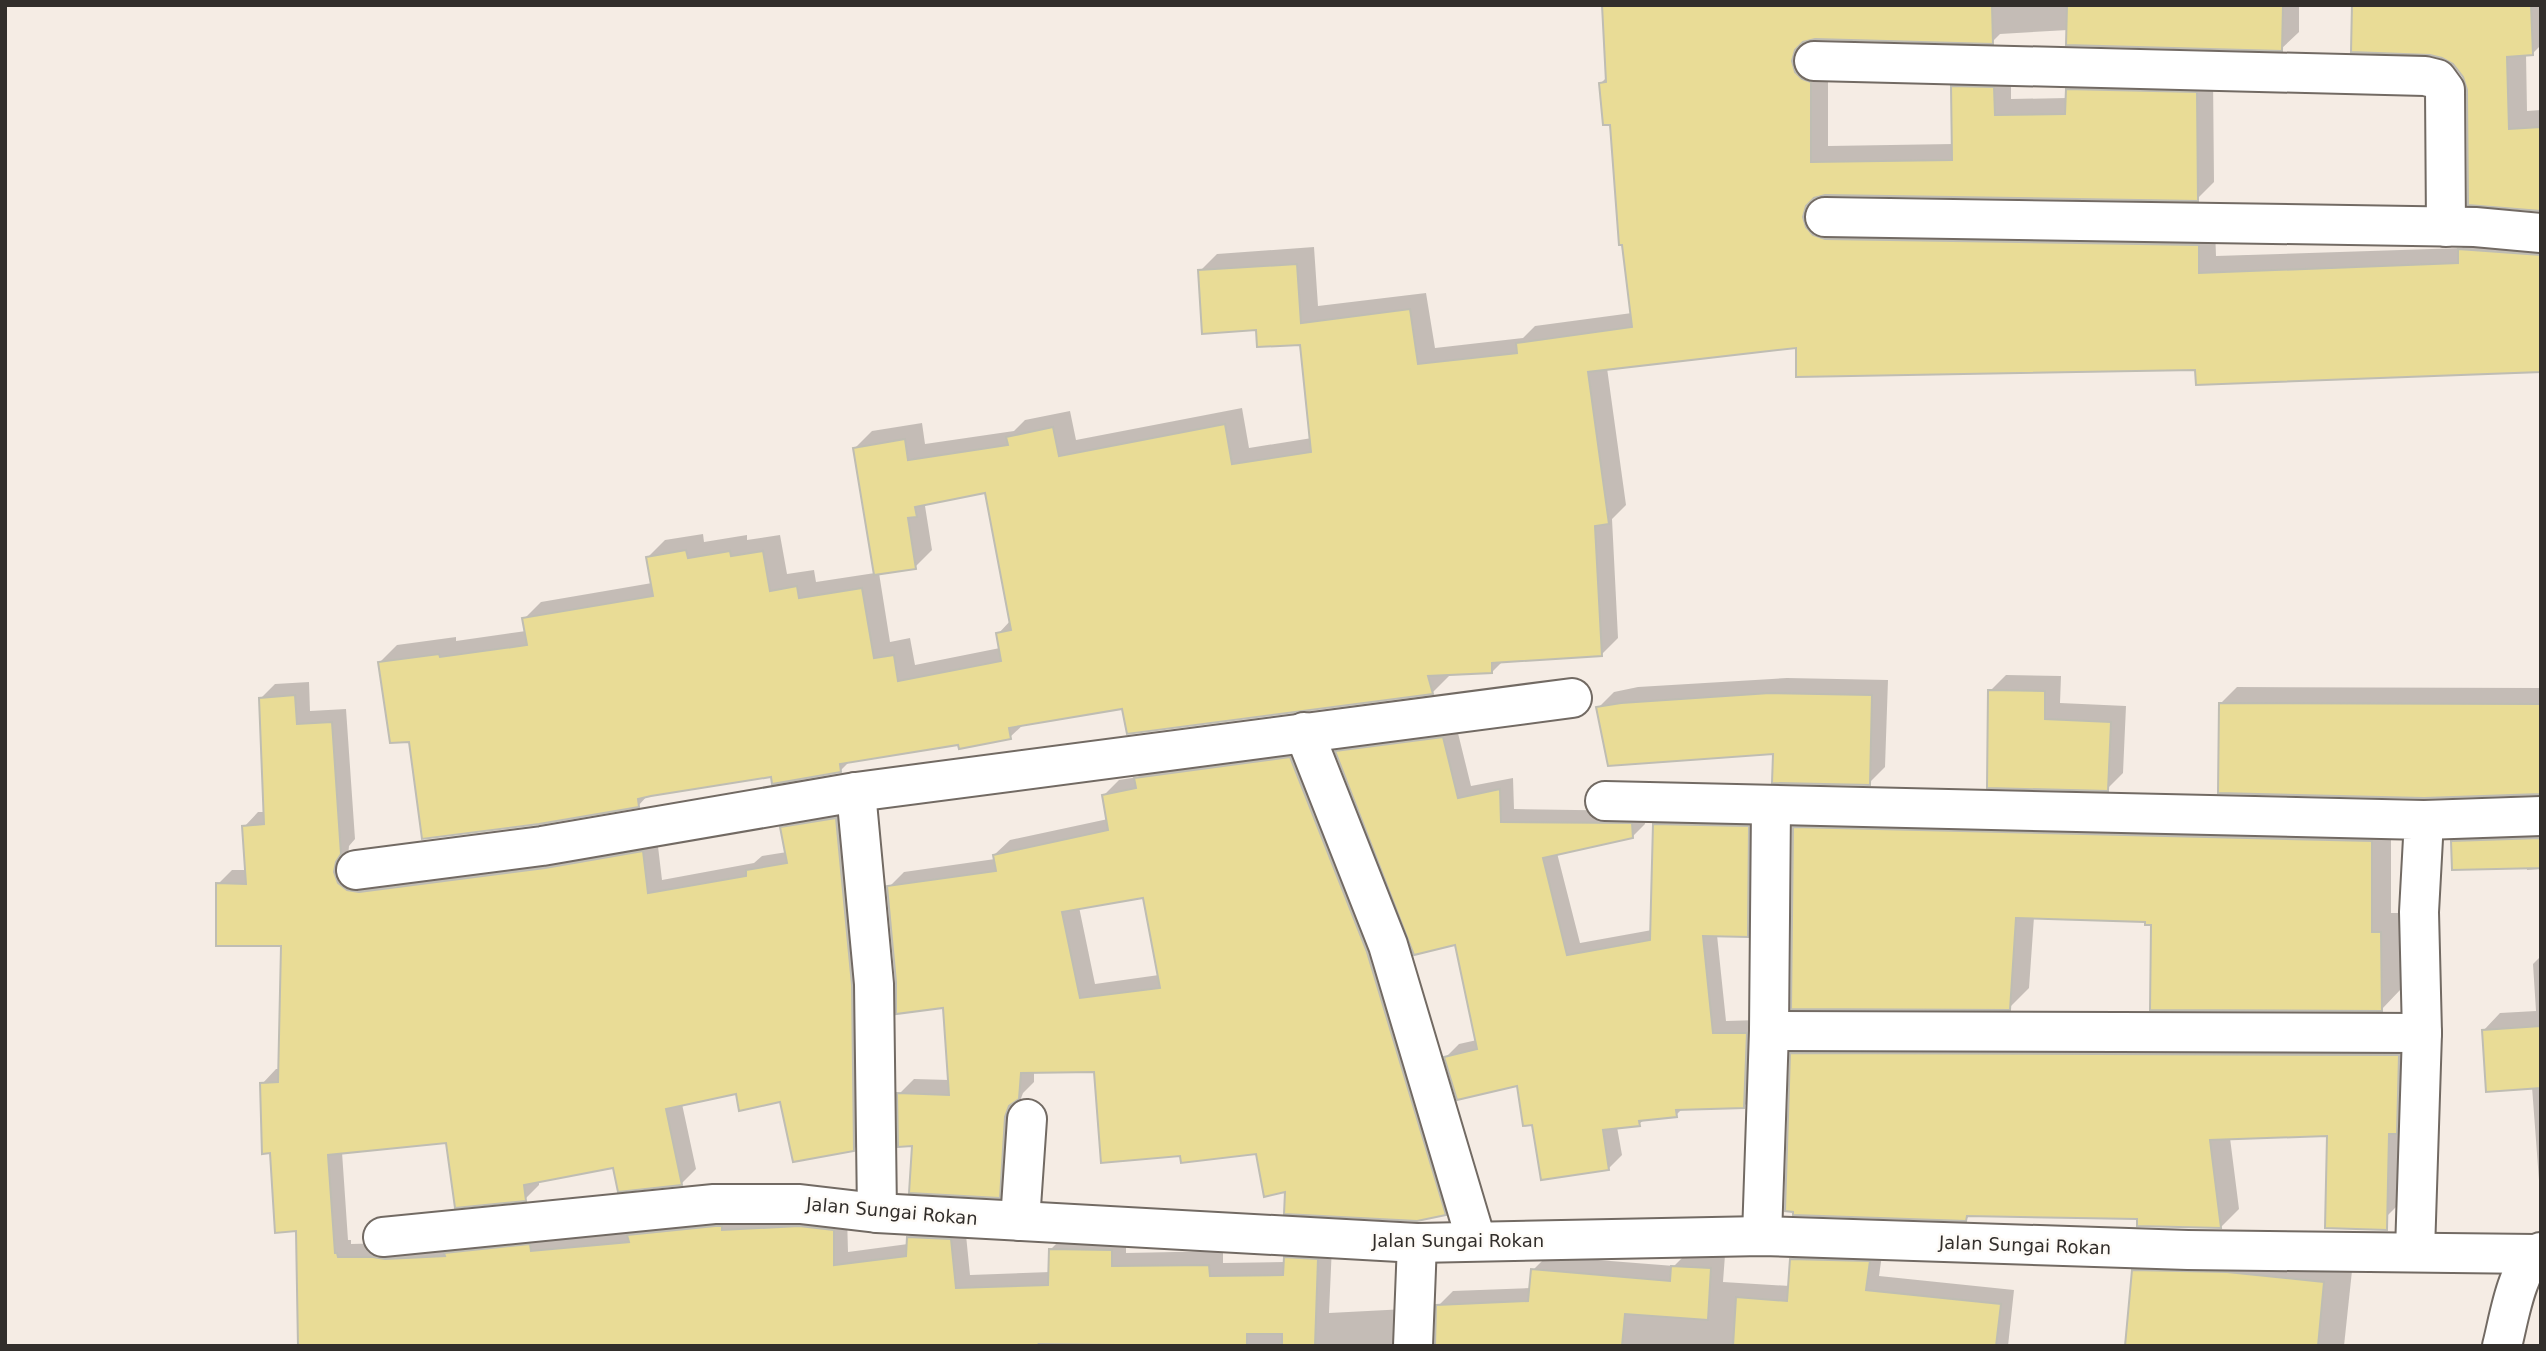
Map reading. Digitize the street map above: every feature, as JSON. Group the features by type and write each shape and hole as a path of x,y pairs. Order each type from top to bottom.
{"street":[{"path":"1814,61 2425,76 2437,79 2445,90 2446,228"},
{"path":"1825,217 2446,228 2541,233"},
{"path":"356,870 542,846 856,792 1572,698"},
{"path":"1304,732 1388,945 1476,1240"},
{"path":"856,792 874,984 877,1213"},
{"path":"1605,801 2424,820 2541,816"},
{"path":"1762,1236 1769,1031 1771,806"},
{"path":"2415,1251 2422,1033 2419,912 2424,820"},
{"path":"1769,1031 2422,1033"},
{"path":"1020,1221 1027,1119"},
{"name":"Jalan Sungai Rokan","path":"383,1237 714,1203 800,1204 877,1213 1418,1243 1762,1236 2188,1250 2539,1253"},
{"path":"1413,1346 1418,1243"},
{"path":"2502,1346 2520,1278 2526,1266 2539,1253"}],"building":[{"path":"1602,5 1992,5 1993,44 1815,39 1803,42 1795,50 1792,61 1795,72 1802,79 1811,82 1811,162 1952,160 1951,86 1994,87 1995,115 2065,114 2066,89 2197,92 2198,201 1825,195 1814,198 1806,206 1803,217 1806,227 1813,235 1825,239 2199,245 2199,273 2458,263 2458,249 2541,255 2541,372 2196,385 2195,370 1796,377 1796,348 1588,372 1609,524 1595,526 1602,656 1492,663 1492,673 1428,676 1433,694 1127,734 1122,709 1009,728 1011,739 959,749 958,745 840,764 841,772 772,784 771,777 651,796 638,799 639,807 539,824 422,839 409,742 390,743 378,662 527,645 522,618 653,596 646,557 686,550 688,558 730,551 731,556 763,551 770,591 797,586 799,598 862,588 874,658 894,655 898,681 1001,661 996,633 1011,630 985,493 915,507 917,517 908,518 916,569 874,575 853,448 905,439 908,460 1008,445 1006,437 1053,427 1059,456 1225,424 1232,464 1311,452 1300,345 1257,347 1256,330 1202,334 1198,270 1297,264 1301,323 1410,309 1418,364 1517,353 1516,343 1632,327 1622,245 1619,245 1610,125 1603,125 1599,83 1606,82"},
{"path":"2067,5 2283,5 2282,51 2066,45"},
{"path":"2352,5 2531,5 2533,55 2507,57 2509,129 2541,127 2541,211 2468,205 2467,90 2463,77 2453,64 2430,55 2351,52"},
{"path":"1988,690 2045,691 2045,719 2111,722 2108,791 1987,788"},
{"path":"1770,693 1872,695 1870,785 1772,783 1773,754 1608,766 1596,707"},
{"path":"295,695 297,724 332,722 341,854 334,872 338,883 347,890 359,892 545,868 643,851 648,893 746,876 746,870 787,863 780,827 836,818 852,985 854,1151 793,1162 780,1102 739,1111 736,1094 666,1109 682,1185 618,1192 613,1168 524,1185 526,1201 455,1208 446,1143 328,1155 335,1253 338,1257 385,1259 445,1256 444,1253 530,1244 531,1251 629,1242 627,1235 715,1226 722,1226 722,1230 799,1226 834,1230 834,1265 906,1256 907,1237 951,1239 956,1288 1048,1285 1049,1249 1112,1250 1112,1266 1209,1265 1210,1276 1283,1275 1284,1257 1318,1259 1315,1346 1282,1346 1282,1334 1247,1334 1247,1345 1196,1346 298,1346 296,1231 275,1233 270,1153 262,1154 260,1083 278,1082 281,946 216,946 216,883 246,884 242,826 264,824 259,698"},
{"path":"2219,703 2541,704 2541,794 2424,798 2218,793"},
{"path":"1443,737 1458,798 1500,789 1501,822 1632,823 1633,838 1543,858 1567,955 1650,940 1653,824 1749,826 1748,937 1703,936 1713,1033 1747,1033 1744,1108 1676,1110 1677,1117 1639,1121 1640,1126 1603,1130 1609,1170 1541,1180 1532,1125 1523,1126 1517,1086 1457,1100 1444,1057 1477,1049 1455,945 1414,955 1335,751"},
{"path":"1290,757 1367,952 1446,1215 1417,1221 1284,1214 1285,1192 1264,1197 1256,1154 1181,1163 1180,1156 1101,1163 1094,1072 1021,1073 1019,1099 1009,1106 1005,1117 1000,1198 909,1193 912,1146 898,1147 897,1093 949,1095 943,1008 896,1014 896,982 887,886 996,871 993,855 1108,830 1102,795 1136,788 1134,778","holes":["1143,898 1160,988 1080,998 1062,912"]},
{"path":"1793,827 2372,841 2372,932 2381,932 2382,1011 2150,1010 2151,925 2145,925 2145,922 2016,918 2010,1010 1791,1009"},
{"path":"2541,838 2541,868 2452,870 2451,841"},
{"path":"2541,1026 2541,1088 2486,1092 2482,1030"},
{"path":"1790,1053 2399,1055 2397,1134 2389,1134 2387,1230 2325,1228 2327,1136 2210,1140 2221,1228 2137,1226 2137,1219 1967,1216 1966,1221 1793,1215 1793,1212 1785,1211"},
{"path":"1790,1259 1870,1261 1866,1290 2001,1304 1996,1346 1733,1346 1736,1297 1787,1301"},
{"path":"1671,1266 1711,1268 1708,1320 1625,1314 1622,1346 1435,1346 1436,1305 1528,1301 1531,1269 1670,1281"},
{"path":"2132,1270 2227,1272 2324,1282 2318,1346 2125,1346"}]}
